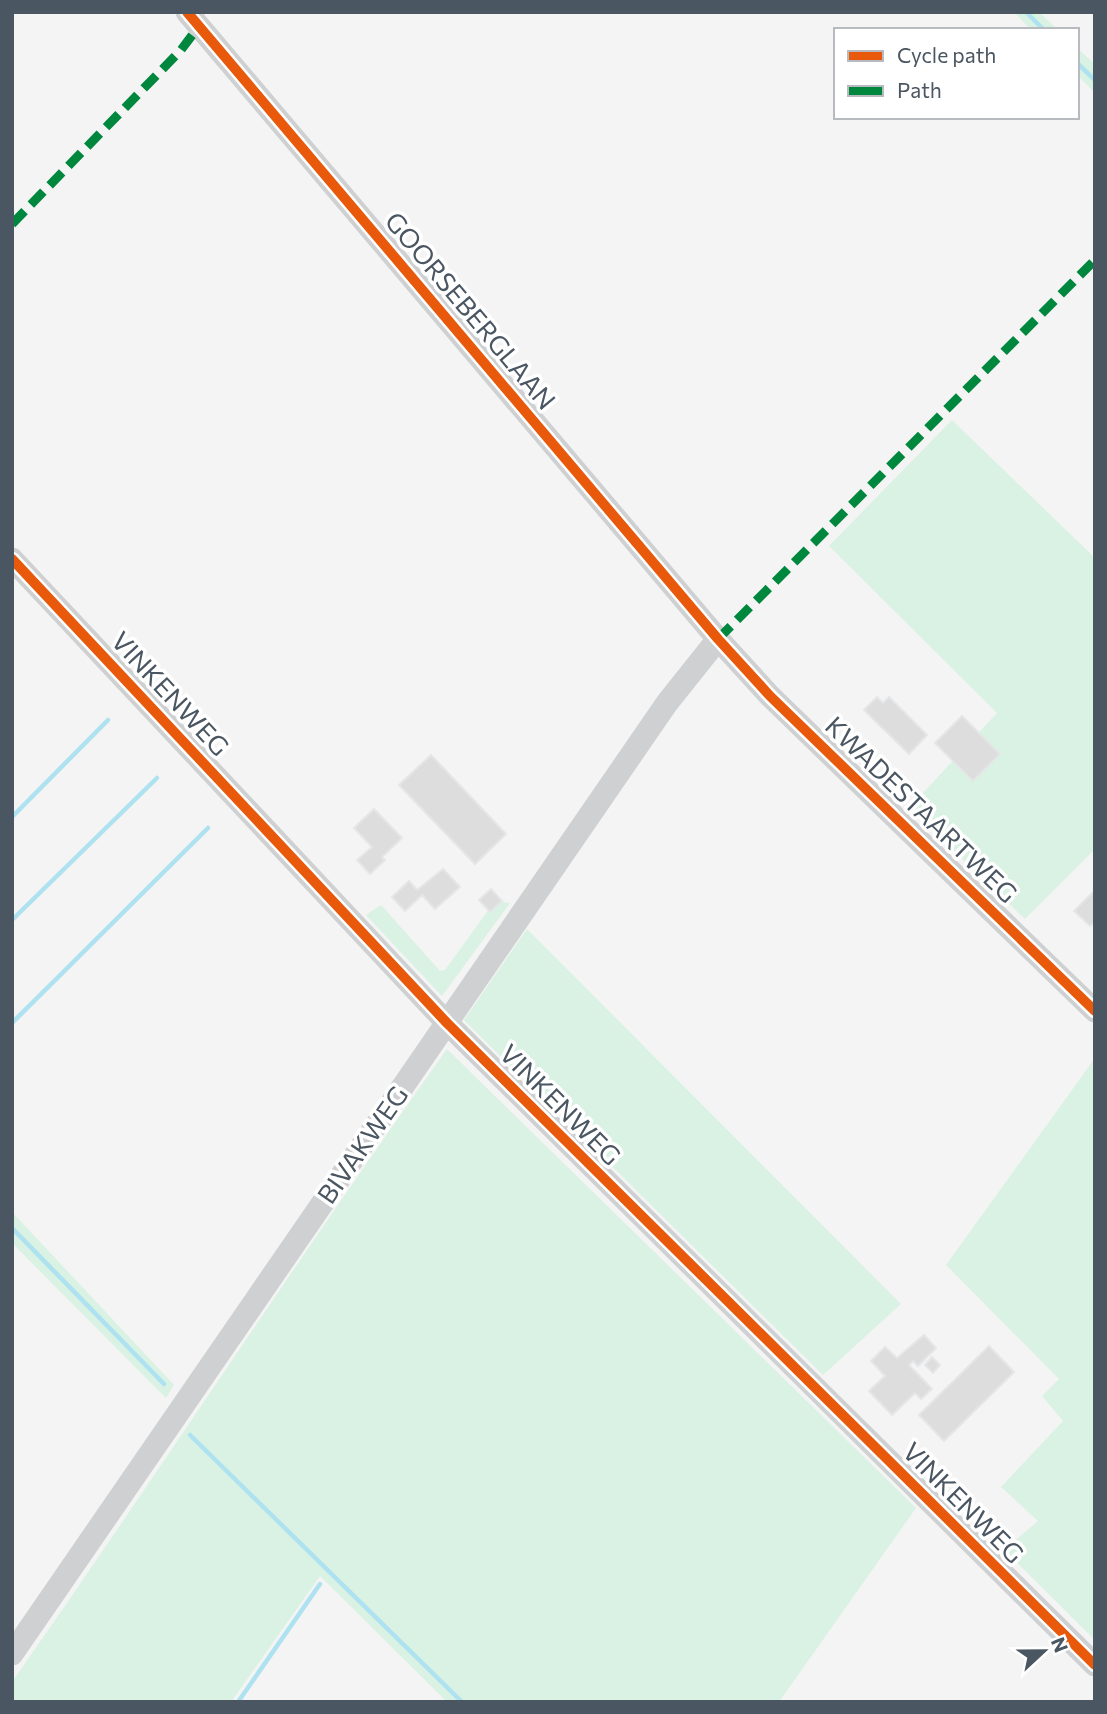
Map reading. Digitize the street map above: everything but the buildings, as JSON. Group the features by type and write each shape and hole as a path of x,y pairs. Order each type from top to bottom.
{"street":[{"name":"GOORSEBERGLAAN","path":"200,17 718,639"},
{"name":"VINKENWEG","path":"12,559 447,1023 1095,1665"},
{"name":"KWADESTAARTWEG","path":"718,639 770,696 1095,1011"},
{"name":"BIVAKWEG","path":"12,1654 667,703 718,639"}],"green space":[{"path":"1014,12 1039,12 1056,28 1029,28"},
{"path":"1079,50 1095,64 1095,93 1079,77"},
{"path":"952,420 1095,558 1095,849 1025,919 909,808 997,713 829,546"},
{"path":"495,901 510,903 442,996 366,915 381,905 440,971 445,970"},
{"path":"527,929 901,1304 823,1375 464,1020"},
{"path":"447,1049 916,1508 779,1702 447,1702 320,1576 231,1702 12,1702 12,1682"},
{"path":"1095,1058 1095,1640 1004,1550 1038,1521 1001,1487 1063,1421 1042,1396 1059,1379 946,1265"},
{"path":"12,1212 174,1385 166,1398 12,1243"}],"waterway":[{"path":"1026,12 1042,28"},
{"path":"1079,65 1095,80"},
{"path":"12,817 108,720"},
{"path":"12,920 157,778"},
{"path":"12,1023 208,828"},
{"path":"12,1228 164,1384"},
{"path":"190,1435 462,1702"},
{"path":"238,1702 320,1584"}],"marked path":[{"path":"12,224 181,50 199,26"},
{"path":"718,639 1095,260"}],"cycle path":[{"path":"187,12 718,639 770,696 1095,1011"},
{"path":"12,559 447,1023 1095,1665"}]}
